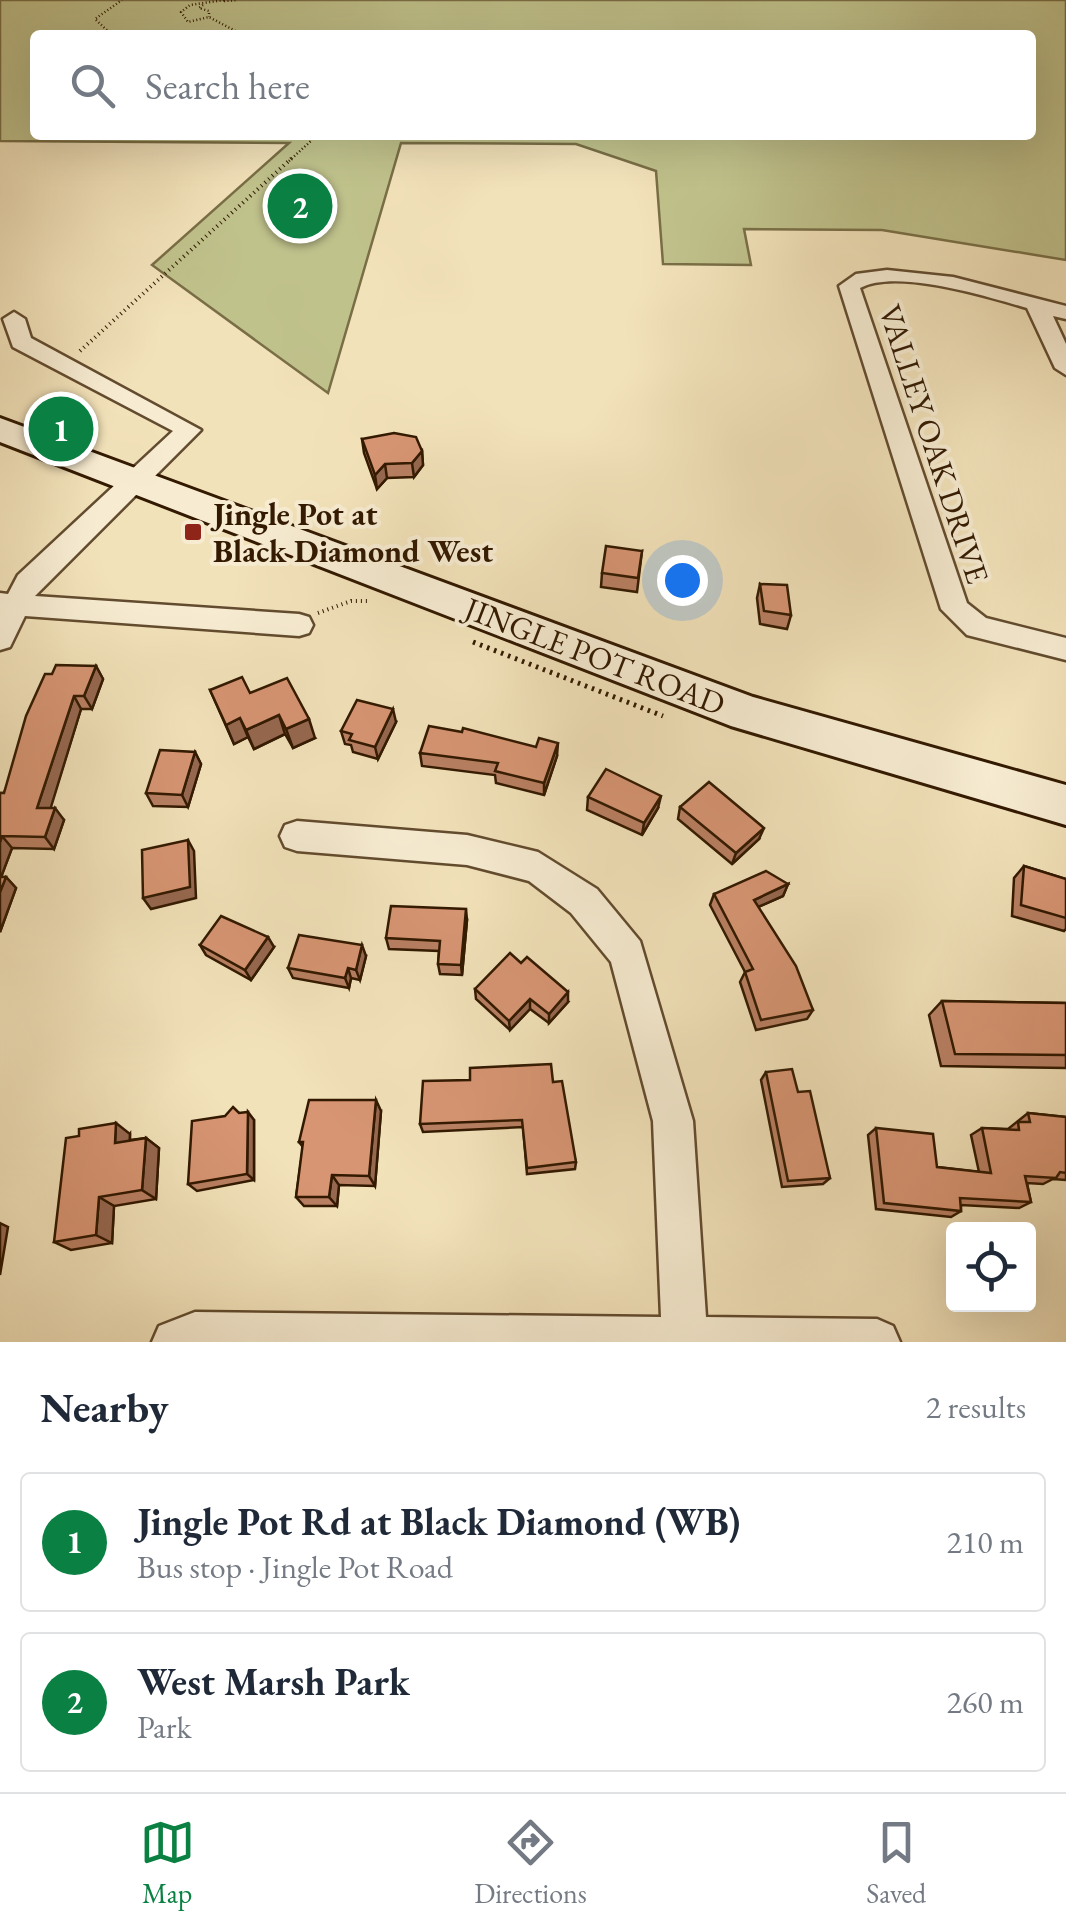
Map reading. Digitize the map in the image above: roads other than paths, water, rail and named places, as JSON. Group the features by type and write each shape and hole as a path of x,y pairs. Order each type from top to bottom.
{"main road":[{"name":"JINGLE POT ROAD","path":"0,429 748,713 1066,805"}],"street":[{"name":"VALLEY OAK DRIVE","path":"1066,313 1035,301 880,274 856,278 848,286 950,601 962,618 977,627 1066,649"},
{"path":"1035,301 1066,368"},
{"path":"0,639 8,604 46,562 188,430 21,342 14,319"},
{"path":"8,604 299,625"},
{"path":"297,836 467,850 538,868 584,901 626,954 673,1122 685,1339"},
{"path":"175,1342 195,1335 877,1342"}],"place":[{"name":"West Marsh Park","path":"300,206"},
{"name":"Jingle Pot Rd at Black Diamond (WB)","path":"61,429"},
{"name":"Jingle Pot at Black Diamond West","path":"193,532"}]}
